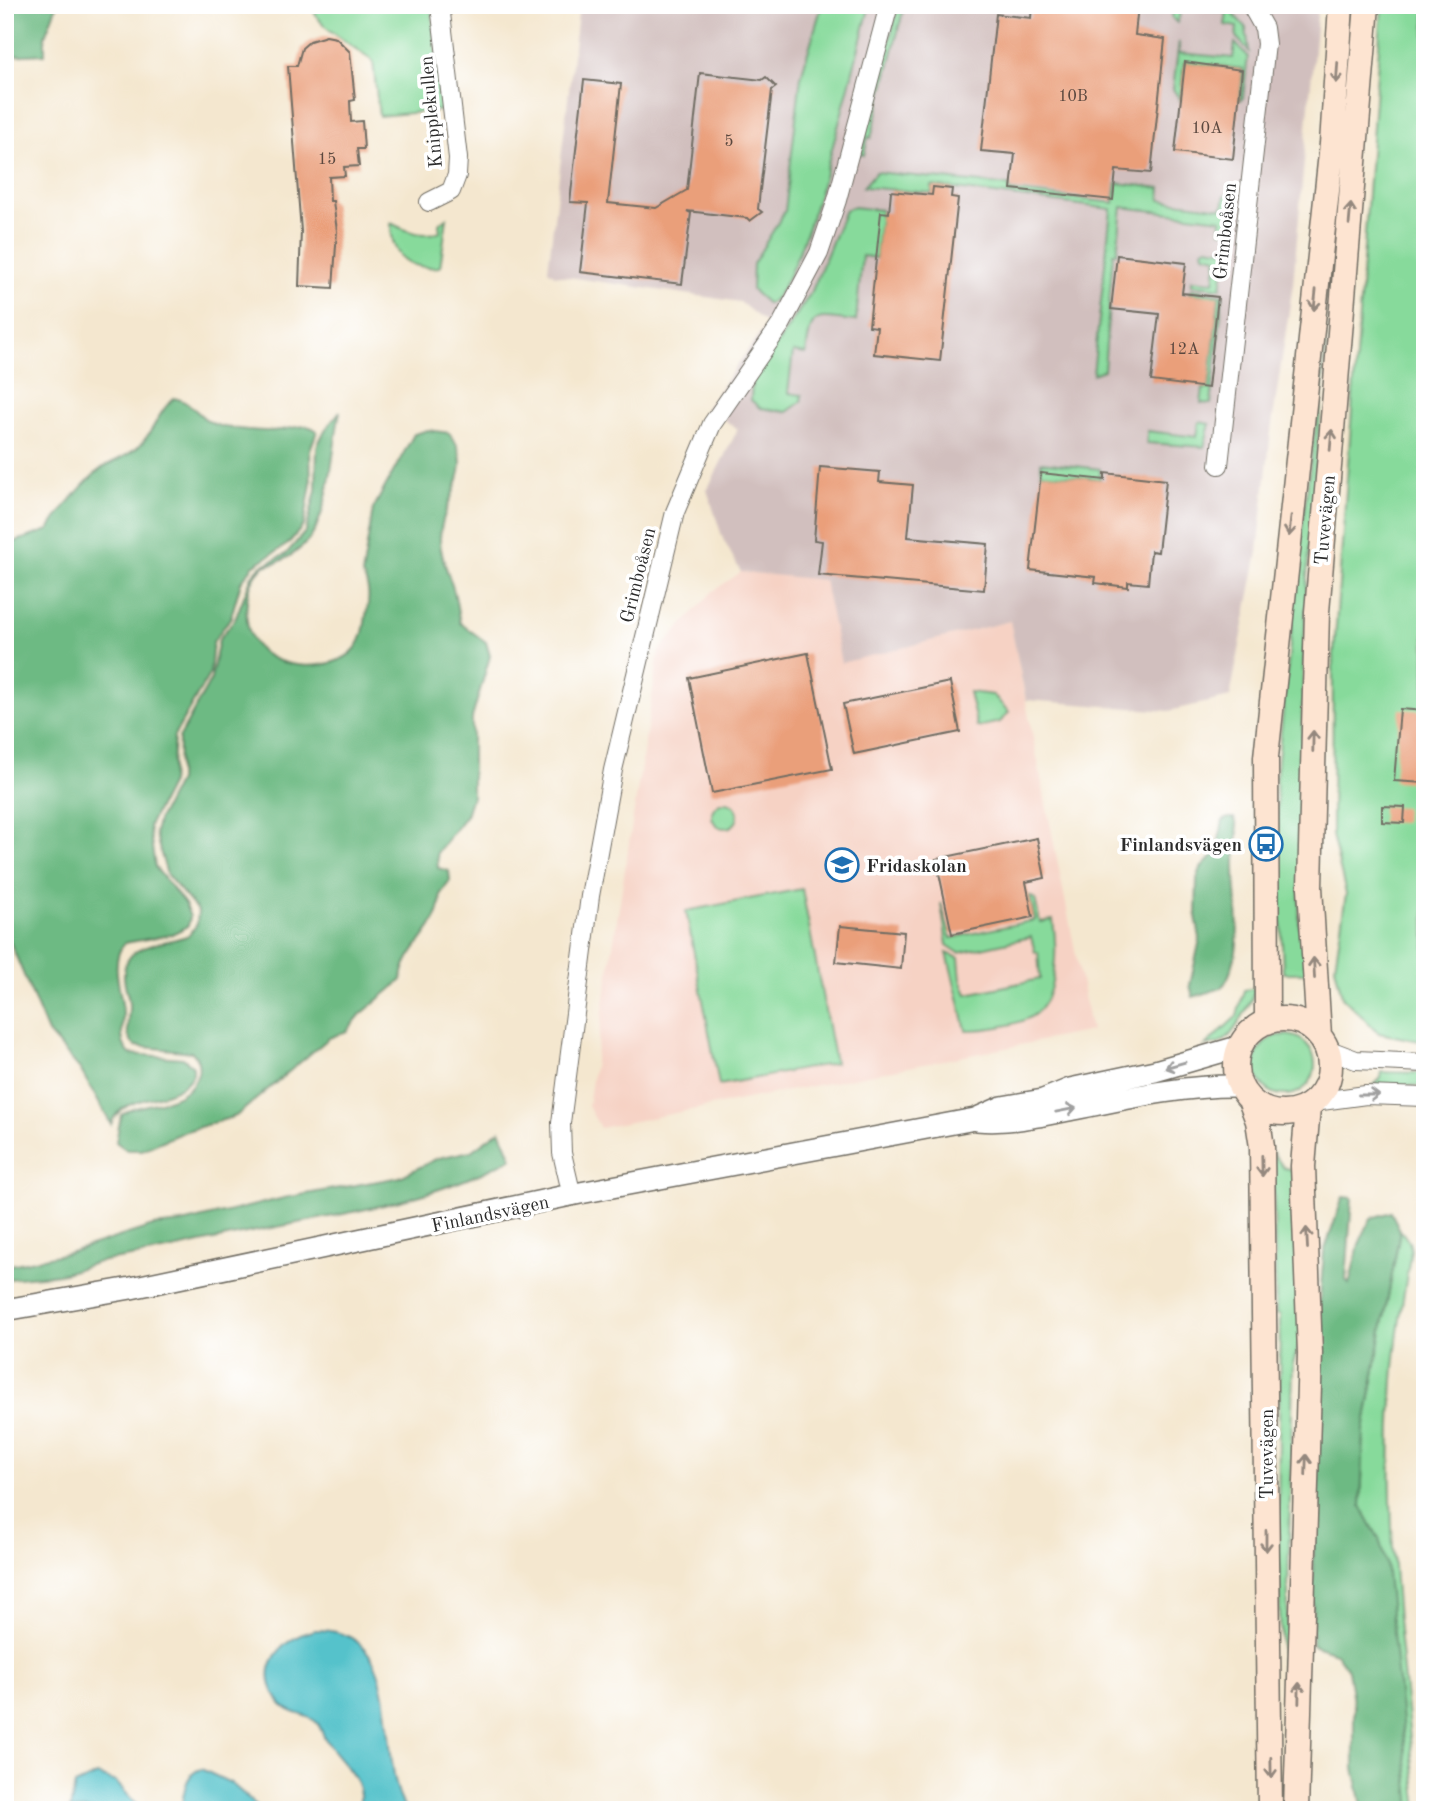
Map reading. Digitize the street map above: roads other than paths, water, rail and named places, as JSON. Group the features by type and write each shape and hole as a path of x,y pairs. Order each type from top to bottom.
{"main road":[{"name":"Tuvevägen","path":"1267,1022 1266,757 1332,144 1341,5"},
{"name":"Tuvevägen","path":"1296,1810 1310,1353 1303,1166 1311,1104 1329,1077 1323,1043 1310,887 1317,612 1367,5"},
{"path":"1241,1046 1255,1029 1267,1022 1296,1021 1323,1043"},
{"name":"Tuvevägen","path":"1241,1046 1236,1064 1258,1121 1262,1147 1270,1810"},
{"path":"1245,1093 1265,1110 1282,1114 1311,1104"}],"street":[{"name":"Knipplekullen","path":"429,202 451,191 457,175 458,158 440,5"},
{"name":"Grimboåsen","path":"572,1196 562,1153 561,1123 590,897 613,770 663,555 684,487 712,424 782,323 819,253 837,200 889,5"},
{"name":"Grimboåsen","path":"1219,465 1266,44 1264,28 1251,5"},
{"path":"1323,1043 1356,1060 1425,1063"},
{"name":"Finlandsvägen","path":"5,1310 119,1290 572,1196 975,1119 1002,1107 1043,1100 1070,1089 1155,1071 1241,1046"},
{"name":"Finlandsvägen","path":"975,1119 1006,1122 1201,1086 1245,1093"},
{"path":"1311,1104 1366,1095 1425,1097"}],"water":[{"path":"316,1630 346,1635 366,1650 378,1672 385,1699 397,1786 406,1810 358,1810 360,1799 356,1780 331,1748 319,1725 282,1705 272,1688 271,1665 276,1655 293,1639"},
{"path":"201,1769 231,1783 262,1810 183,1810 188,1780"},
{"path":"97,1775 116,1782 142,1810 70,1810 75,1785"}],"place":[{"name":"Finlandsvägen","path":"1266,844"},
{"name":"Fridaskolan","path":"842,865"}]}
